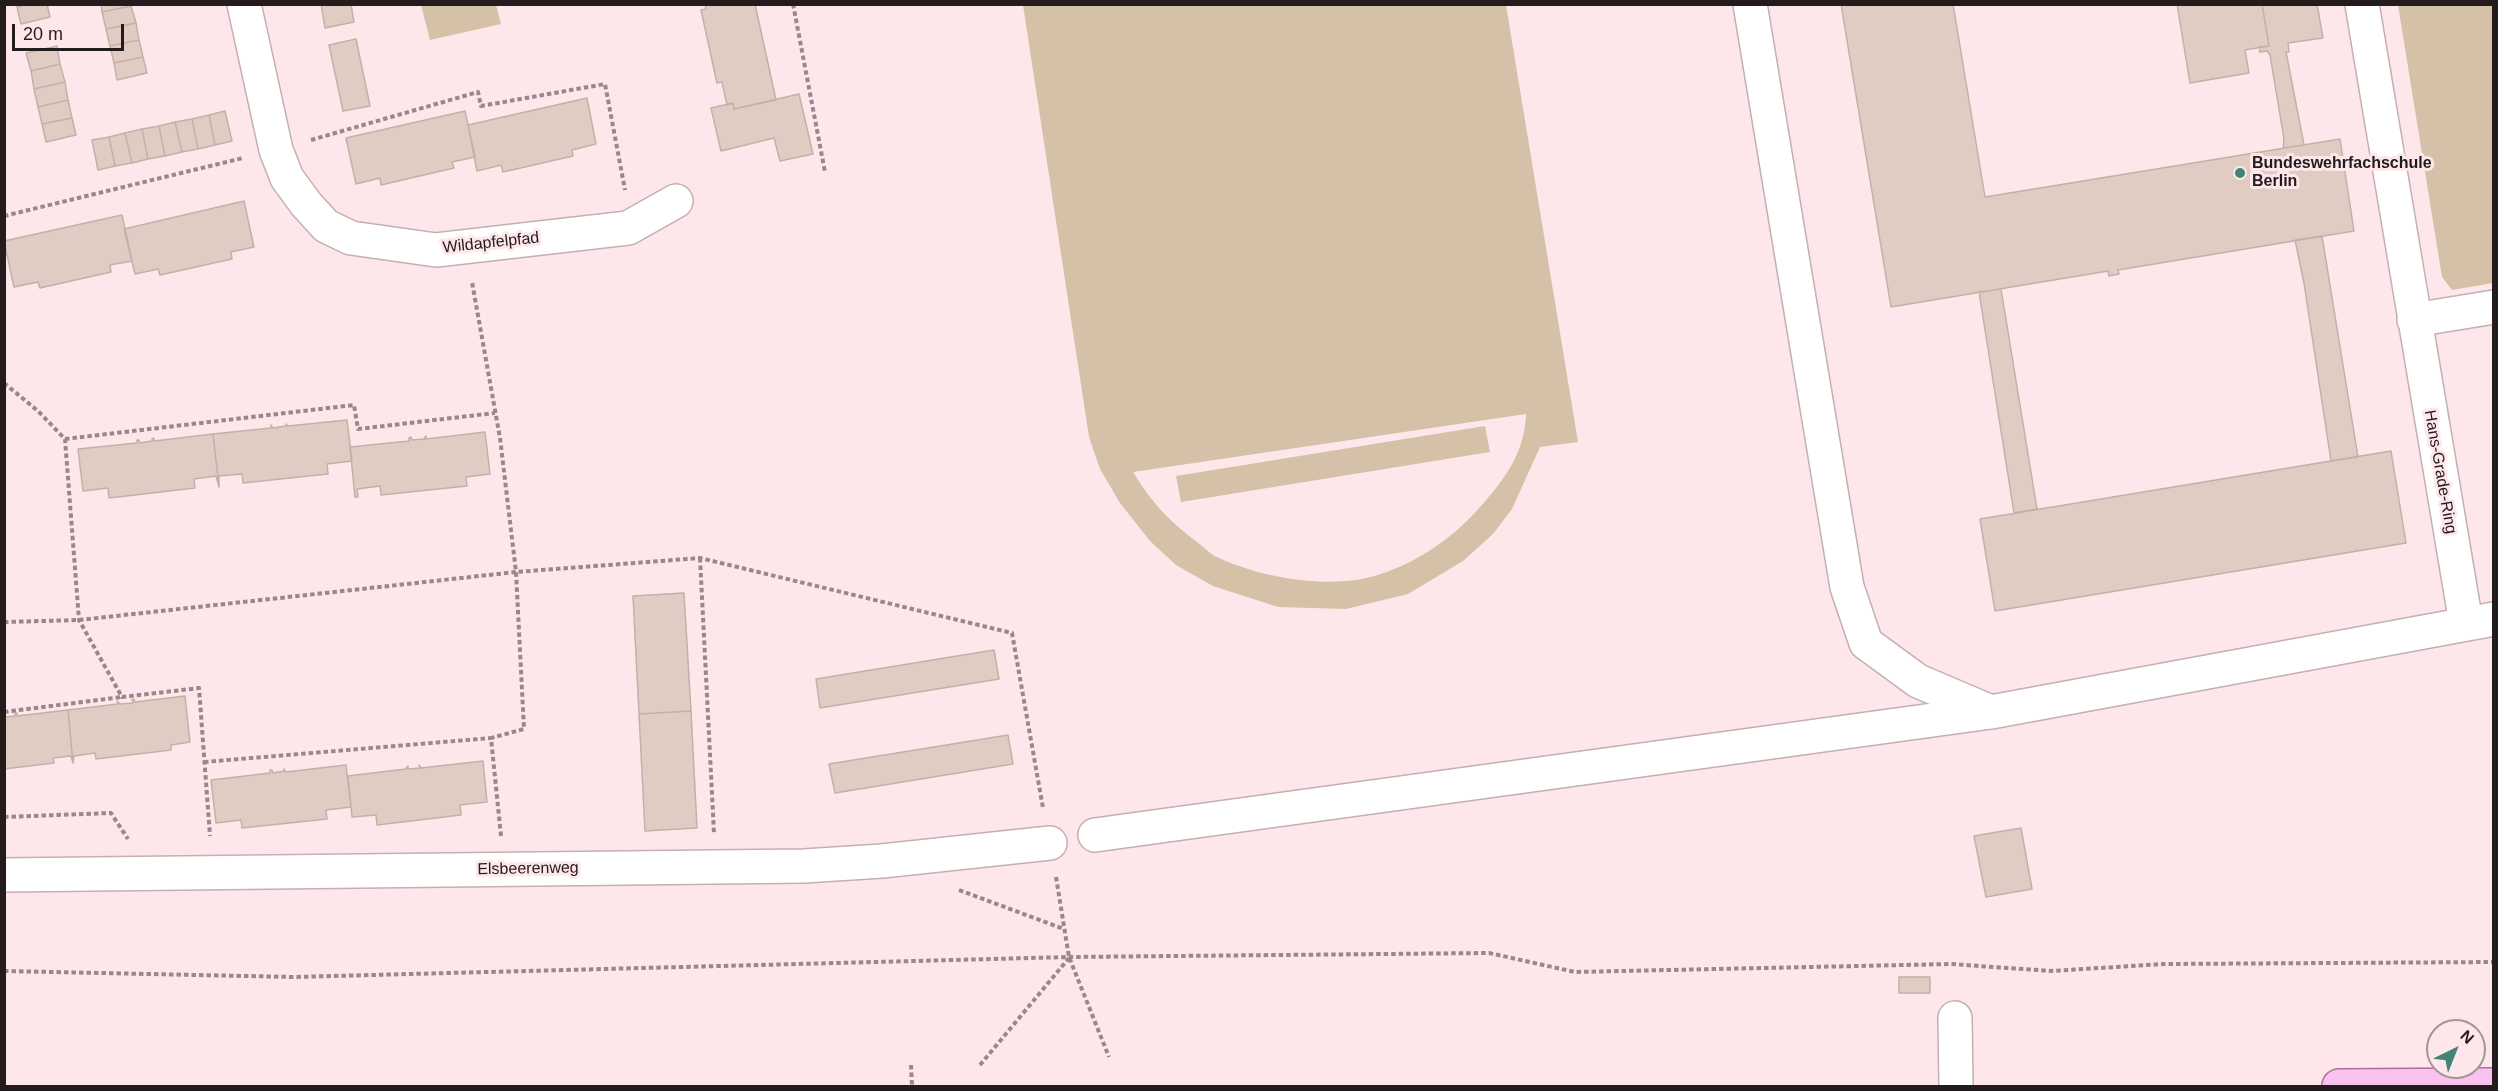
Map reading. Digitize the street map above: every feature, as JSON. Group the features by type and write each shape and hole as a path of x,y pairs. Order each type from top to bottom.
{"main road":[{"path":"2338,1086 2493,1085"}],"street":[{"name":"Wildapfelpfad","path":"244,4 276,150 288,178 306,204 326,226 351,238 436,250 627,228 676,201"},
{"path":"1750,4 1847,586 1866,643 1918,681 1991,712"},
{"name":"Hans-Grade-Ring","path":"2362,4 2414,320 2480,621"},
{"path":"2414,320 2493,307"},
{"path":"1095,834 1991,712 2480,621"},
{"name":"Elsbeerenweg","path":"4,875 716,867 882,861 1050,843"},
{"path":"1954,1018 1956,1086"}],"path":[{"path":"793,4 825,172"},
{"path":"4,216 276,150 478,92 481,106 605,84 627,203 627,228"},
{"path":"204,762 491,738 524,729 516,572 495,413 466,245"},
{"path":"4,383 38,411 65,440 80,620 122,697"},
{"path":"65,440 354,405 358,429 495,413"},
{"path":"700,558 716,867"},
{"path":"4,622 80,620 516,572 700,558 1012,633 1069,957 1108,1057"},
{"path":"4,712 199,688 212,872"},
{"path":"491,738 504,870"},
{"path":"4,817 111,813 134,847"},
{"path":"958,889 1065,929"},
{"path":"4,971 294,977 1069,957 1489,952 1575,972 1951,963 2051,971 2164,964 2493,962"},
{"path":"980,1065 1069,957"},
{"path":"911,1065 912,1086"}],"shaded area":[{"path":"421,5 496,5 501,24 430,40"},
{"path":"1023,5 1506,5 1578,442 1540,447 1512,509 1493,534 1463,561 1408,594 1346,609 1278,607 1213,586 1176,565 1150,541 1120,503 1100,469 1089,437","holes":["1526,414 1525,428 1518,453 1498,486 1469,519 1442,542 1396,569 1379,575 1345,581 1289,579 1235,565 1216,557 1169,518 1154,502 1133,472"]},
{"path":"2398,5 2493,5 2493,283 2452,290 2442,277"},
{"path":"1485,426 1490,452 1181,502 1176,476"}],"building":[{"path":"47,4 50,17 21,24 17,7"},
{"path":"101,4 131,4 131,6 102,12"},
{"path":"321,4 351,4 354,22 325,28"},
{"path":"705,4 755,4 776,100 734,109 733,103 727,105 722,82 717,83 701,10 706,9"},
{"name":"Bundeswehrfachschule Berlin","path":"1841,4 1953,4 1985,197 2340,139 2354,231 2118,270 2119,274 2109,276 2108,271 1891,307"},
{"path":"2177,4 2262,4 2269,46 2245,50 2249,73 2190,83"},
{"path":"2262,4 2317,4 2323,38 2288,43 2289,52 2286,52 2304,145 2283,148 2284,139 2270,55 2267,51 2260,52 2259,47 2269,46"},
{"path":"131,6 136,23 106,29 102,12"},
{"path":"136,23 139,40 110,46 106,29"},
{"path":"356,39 370,106 343,111 329,45"},
{"path":"139,40 143,57 114,63 110,46"},
{"path":"57,46 60,64 31,71 26,53"},
{"path":"143,57 147,73 117,80 114,63"},
{"path":"60,64 65,82 34,89 31,71"},
{"path":"65,82 68,100 38,107 34,89"},
{"path":"799,94 813,154 780,161 774,138 721,151 711,108 733,103 734,109"},
{"path":"587,98 596,144 572,150 573,156 503,172 501,165 477,171 468,125"},
{"path":"68,100 72,118 42,124 38,107"},
{"path":"225,111 232,141 215,145 209,115"},
{"path":"465,111 475,157 452,162 454,168 381,185 380,178 356,184 346,138"},
{"path":"209,115 215,145 198,149 192,119"},
{"path":"72,118 76,135 46,142 42,124"},
{"path":"192,119 198,149 182,152 175,122"},
{"path":"175,122 182,152 165,156 159,126"},
{"path":"159,126 165,156 148,159 142,129"},
{"path":"142,129 148,159 132,163 125,133"},
{"path":"125,133 132,163 115,166 109,137"},
{"path":"109,137 115,166 98,170 92,140"},
{"path":"244,201 254,247 231,252 232,259 160,275 158,269 135,274 124,229"},
{"path":"122,215 132,261 110,265 111,272 40,288 38,282 14,287 4,241"},
{"path":"2322,236 2358,457 2331,461 2304,283 2295,240"},
{"path":"2001,289 2037,509 2014,513 1979,292"},
{"path":"347,420 352,461 327,464 328,474 243,483 242,474 219,476 219,487 213,434 271,428 271,425 273,428 286,426 286,424 288,426"},
{"path":"485,432 490,474 466,477 467,486 381,495 380,486 357,489 358,497 355,497 350,447 409,441 411,437 412,440 424,439 426,436 426,439"},
{"path":"213,434 219,487 216,476 194,479 195,488 109,498 108,488 83,491 78,449 137,443 137,440 140,443 152,441 154,438 154,441"},
{"path":"2391,451 2406,543 1995,611 1980,519"},
{"path":"684,593 691,711 639,714 633,596"},
{"path":"994,650 999,679 820,708 816,679"},
{"path":"185,696 190,742 171,745 171,750 96,759 95,753 74,756 73,763 68,710 118,704 117,701 120,704 133,703 134,699 135,702"},
{"path":"68,710 73,763 71,756 53,758 54,763 4,769 4,717 15,716 15,713 17,716"},
{"path":"691,711 697,828 645,831 639,714"},
{"path":"1008,735 1013,764 835,793 829,764"},
{"path":"483,761 487,802 460,805 461,815 377,825 376,815 352,817 348,776 406,769 408,766 408,769 420,768 419,765 421,768"},
{"path":"346,765 351,807 326,810 327,819 242,828 241,820 216,823 211,780 270,773 270,770 273,773 284,771 284,769 286,772"},
{"path":"2021,828 2032,889 1986,897 1974,836"},
{"path":"1899,977 1930,977 1930,993 1899,993"}],"place":[{"name":"Bundeswehrfachschule Berlin","path":"2240,173"}]}
